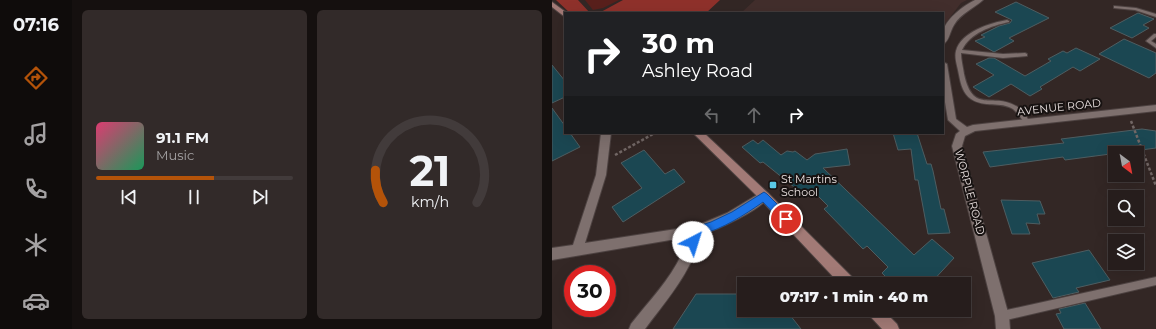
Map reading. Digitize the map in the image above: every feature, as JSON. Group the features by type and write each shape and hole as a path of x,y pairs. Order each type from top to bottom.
{"main road":[{"path":"552,4 564,14"},
{"path":"699,134 764,196 842,277"},
{"path":"881,317 892,329"}],"street":[{"path":"944,34 964,8 980,0"},
{"path":"944,78 945,93 952,120 965,130"},
{"name":"AVENUE ROAD","path":"965,130 1156,108"},
{"name":"WORPLE ROAD","path":"965,130 958,140 957,146 1002,316 1003,329"},
{"path":"577,250 601,175 606,134"},
{"path":"552,254 696,231 713,226 738,214 764,196"},
{"path":"636,329 680,272 690,253 696,231"}],"lane":[{"path":"1116,7 1136,9 1156,16"},
{"path":"1007,21 991,25 975,33 964,42 959,51 958,57 965,89 968,94 979,101 988,104 1012,106 1018,110 1027,122"},
{"path":"1156,35 1148,41 1156,46"},
{"path":"959,51 1003,56 1025,55"},
{"path":"1002,316 1156,281"}],"path":[{"path":"1128,111 1156,186"},
{"path":"603,162 653,134"}],"shaded area":[{"path":"556,0 578,0 589,12 569,12"},
{"path":"585,0 619,0 603,8 593,10"},
{"path":"623,0 720,0 707,12 601,12"},
{"path":"755,0 967,0 961,3 944,24 944,12 742,12"}],"building":[{"path":"1016,2 1049,18 1009,38 1014,41 994,52 975,41 985,37 981,35 999,26 1010,23 1012,20 995,12"},
{"path":"1138,13 1154,19 1143,25 1149,28 1132,38 1110,28"},
{"path":"1124,39 1156,53 1156,73 1149,78 1099,54"},
{"path":"1076,48 1100,59 1080,71 1073,67 1040,87 1042,89 1030,96 1011,84 989,97 973,87 994,75 976,64 989,58 994,58 1025,76 1051,61 1048,59 1063,51 1067,53"},
{"path":"552,65 564,80 564,97 552,103"},
{"path":"552,108 564,125 564,134 571,134 580,147 552,161"},
{"path":"1142,129 1156,131 1156,148 1144,150 1144,146 1108,146 1108,154 1065,160 1063,157 990,167 983,152 1064,143 1061,139"},
{"path":"893,134 917,134 927,164 931,164 941,209 944,209 950,233 928,234 918,180 915,180 911,149 898,150"},
{"path":"753,140 758,144 763,140 781,155 787,151 795,151 807,160 815,154 847,149 850,165 823,168 914,255 932,239 954,258 936,277 886,277 882,273 888,267 867,246 863,249 824,209 828,206 811,189 804,195 763,162 760,163 742,147"},
{"path":"644,150 665,174 674,169 685,182 623,222 612,207 642,188 621,163"},
{"path":"1001,200 1040,201 1045,214 1037,214 1040,224 1026,223 1030,234 1012,234"},
{"path":"1089,250 1110,280 1076,288 1079,292 1053,298 1032,263"},
{"path":"696,294 737,294 737,317 792,317 801,329 673,329"},
{"path":"1085,303 1101,329 1064,329 1056,314 1061,313 1059,309"}],"place":[{"name":"St Martins School","path":"773,185"}],"route":[{"path":"693,242 696,231 713,226 736,215 764,196 786,219"}]}
